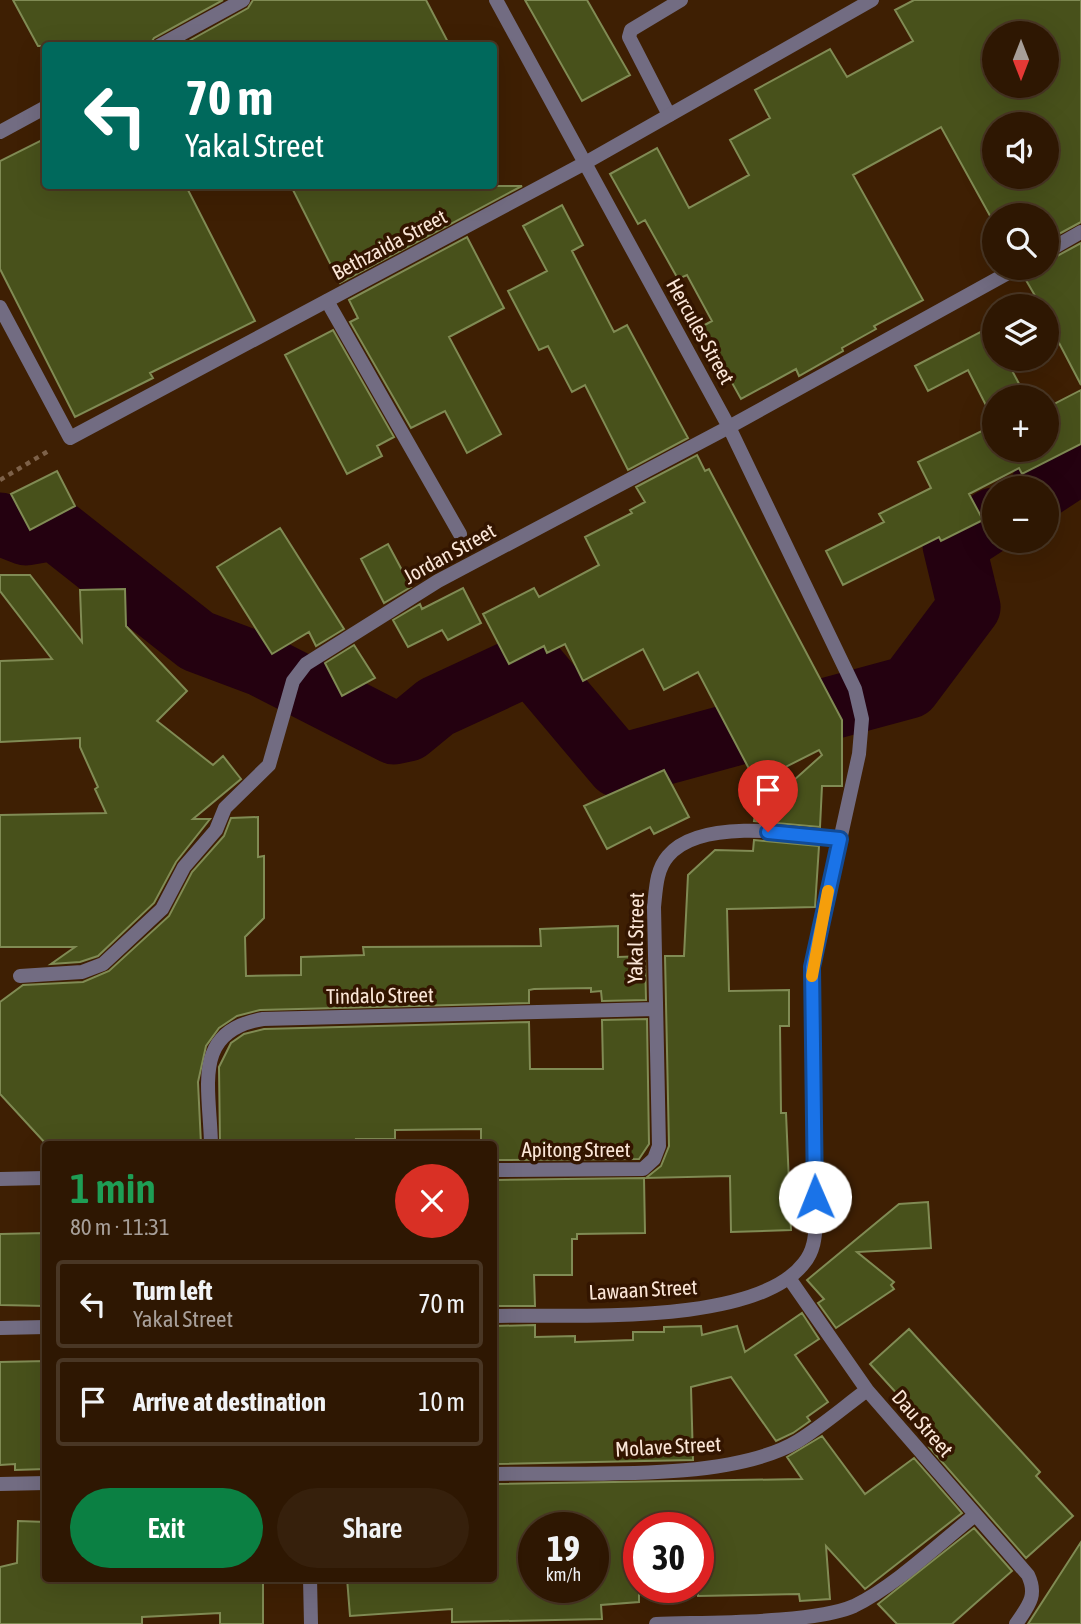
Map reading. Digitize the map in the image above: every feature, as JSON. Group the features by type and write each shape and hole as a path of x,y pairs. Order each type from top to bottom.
{"street":[{"path":"166,42 243,0"},
{"name":"Hercules Street","path":"496,0 729,427 855,689 862,734 812,967 814,1245 805,1263 789,1278"},
{"path":"669,116 629,37 631,30 681,0"},
{"name":"Bethzaida Street","path":"70,438 585,163 872,0"},
{"path":"0,132 42,109"},
{"path":"1059,244 1081,232"},
{"name":"Jordan Street","path":"20,976 82,972 103,964 162,909 184,867 216,830 225,808 269,765 293,681 306,664 439,581 729,427 995,280"},
{"path":"327,301 460,534"},
{"path":"0,307 70,438"},
{"name":"Yakal Street","path":"654,1159 659,1146 654,907 657,879 668,856 686,842 716,833 786,832 840,839"},
{"name":"Tindalo Street","path":"211,1141 212,1051 222,1035 241,1023 263,1019 656,1009"},
{"name":"Apitong Street","path":"497,1170 643,1169 654,1159"},
{"path":"0,1179 42,1178"},
{"name":"Lawaan Street","path":"497,1316 694,1310 737,1303 766,1292 789,1278"},
{"name":"Dau Street","path":"789,1278 867,1390 1028,1575 1034,1588 1033,1599 1016,1624"},
{"path":"0,1328 42,1327"},
{"name":"Molave Street","path":"497,1474 689,1469 730,1465 767,1455 797,1441 867,1390"},
{"path":"0,1484 42,1483"},
{"path":"656,1624 802,1617 852,1607 873,1596 975,1515"},
{"path":"310,1582 312,1624"}],"path":[{"path":"0,480 70,438"}],"building":[{"path":"13,0 223,0 154,38 152,42 42,42 42,46 38,46"},
{"path":"253,0 426,0 448,42 187,42 248,8"},
{"path":"525,0 587,0 630,75 582,101"},
{"path":"914,0 1081,0 1081,222 1059,234 1059,203 983,203 941,127 853,175 923,300 874,326 876,329 842,348 843,351 799,376 796,369 741,399 701,327 712,321 687,275 678,279 645,220 638,224 610,174 657,148 689,208 749,175 730,140 770,118 755,90 830,49 847,77 913,41 895,10"},
{"path":"42,140 42,189 188,189 255,321 150,373 153,378 75,417 0,269 0,161"},
{"path":"497,186 522,186 340,283 293,189 497,189"},
{"path":"562,205 583,245 572,251 614,332 627,325 688,438 628,470 585,385 572,392 548,346 539,350 508,291 547,271 523,226"},
{"path":"467,237 504,308 449,337 501,434 467,453 445,411 411,428 350,322 358,318 349,300"},
{"path":"1081,243 1081,385 1059,343 1059,294 1034,294 1026,280 1059,280 1059,255"},
{"path":"333,330 394,437 377,446 382,456 347,474 285,355"},
{"path":"982,331 982,371 1012,371 1020,385 982,385 982,397 968,370 928,391 915,366"},
{"path":"1081,390 1081,444 1059,455 1059,401"},
{"path":"982,431 982,462 1046,462 1022,474 1019,468 1004,476 982,476 982,487 969,494 982,520 941,541 939,537 843,585 826,551 884,522 879,514 931,488 918,462"},
{"path":"697,455 705,471 709,469 842,720 842,786 822,786 820,827 754,821 755,815 822,755 819,750 756,782 698,672 664,690 643,649 583,681 565,644 547,653 544,646 509,664 483,614 534,588 539,597 599,565 585,537 632,513 630,510 645,502 636,487"},
{"path":"57,471 75,506 30,530 11,494"},
{"path":"280,528 344,629 316,646 309,632 272,654 217,567"},
{"path":"388,544 411,587 384,603 361,559"},
{"path":"0,575 30,575 82,642 80,590 125,589 126,626 187,691 157,721 213,765 223,756 241,779 193,819 210,819 176,862 154,903 98,956 80,962 51,964 75,947 0,947 0,815 106,813 80,747 80,738 0,742 0,661 52,659 0,591"},
{"path":"463,588 481,623 448,640 442,630 408,647 393,620 420,604 422,609"},
{"path":"354,645 375,678 342,696 325,663"},
{"path":"664,770 689,817 654,834 650,827 607,849 584,806"},
{"path":"258,817 258,857 264,856 264,918 245,937 246,976 301,975 301,957 364,955 363,947 541,946 540,929 618,926 618,957 645,956 646,1000 602,1001 601,991 591,992 591,988 534,989 529,990 529,1003 260,1010 237,1016 219,1028 206,1046 198,1082 201,1141 43,1141 0,1094 0,1002 23,985 83,982 109,971 169,916 192,872 224,836 231,818"},
{"path":"754,840 819,846 815,907 727,909 729,991 789,990 789,1026 780,1026 781,1113 786,1113 791,1230 731,1232 730,1176 646,1178 661,1166 669,1146 665,956 684,956 688,875 715,850 753,851"},
{"path":"647,1019 649,1144 639,1159 497,1160 497,1141 481,1141 481,1129 395,1130 395,1139 356,1141 220,1141 219,1067 231,1043 244,1034 264,1029 529,1022 530,1069 603,1069 602,1020"},
{"path":"644,1178 645,1233 577,1234 577,1239 572,1239 572,1275 534,1275 535,1306 497,1306 497,1180"},
{"path":"928,1202 931,1248 857,1252 894,1282 891,1285 894,1289 836,1328 818,1303 824,1299 807,1280 899,1204"},
{"path":"42,1233 42,1306 0,1305 0,1234"},
{"path":"802,1313 819,1339 795,1355 828,1402 807,1417 810,1421 776,1441 731,1377 691,1387 693,1460 497,1464 497,1326 535,1325 535,1337 575,1336 575,1342 633,1340 633,1332 664,1332 664,1327 701,1326 702,1335 737,1326 745,1352"},
{"path":"909,1329 1040,1472 1036,1476 1073,1516 1026,1558 929,1447 939,1440 870,1364"},
{"path":"42,1361 42,1469 15,1470 15,1464 0,1465 0,1362"},
{"path":"822,1436 865,1494 914,1458 962,1513 865,1589 826,1546 830,1599 800,1601 799,1594 714,1596 714,1512 623,1512 623,1603 626,1603 601,1605 602,1619 452,1622 452,1609 350,1616 347,1582 497,1582 497,1484 802,1479 787,1457"},
{"path":"18,1521 42,1522 42,1582 263,1582 263,1624 220,1624 220,1613 142,1617 142,1624 0,1624 0,1567 17,1563"},
{"path":"974,1528 1012,1571 952,1624 897,1624 878,1604"},
{"path":"1081,1542 1081,1624 1028,1624"}],"waterway":[{"path":"1059,476 1081,462"},
{"path":"0,524 26,534 55,529 197,641 261,665 394,733 408,730 436,707 531,663 618,766 909,687 969,607 954,545 982,527"}],"slow traffic":[{"path":"812,976 815,947 828,891"}],"route":[{"path":"768,832 840,839 812,967 815,1197"}]}
